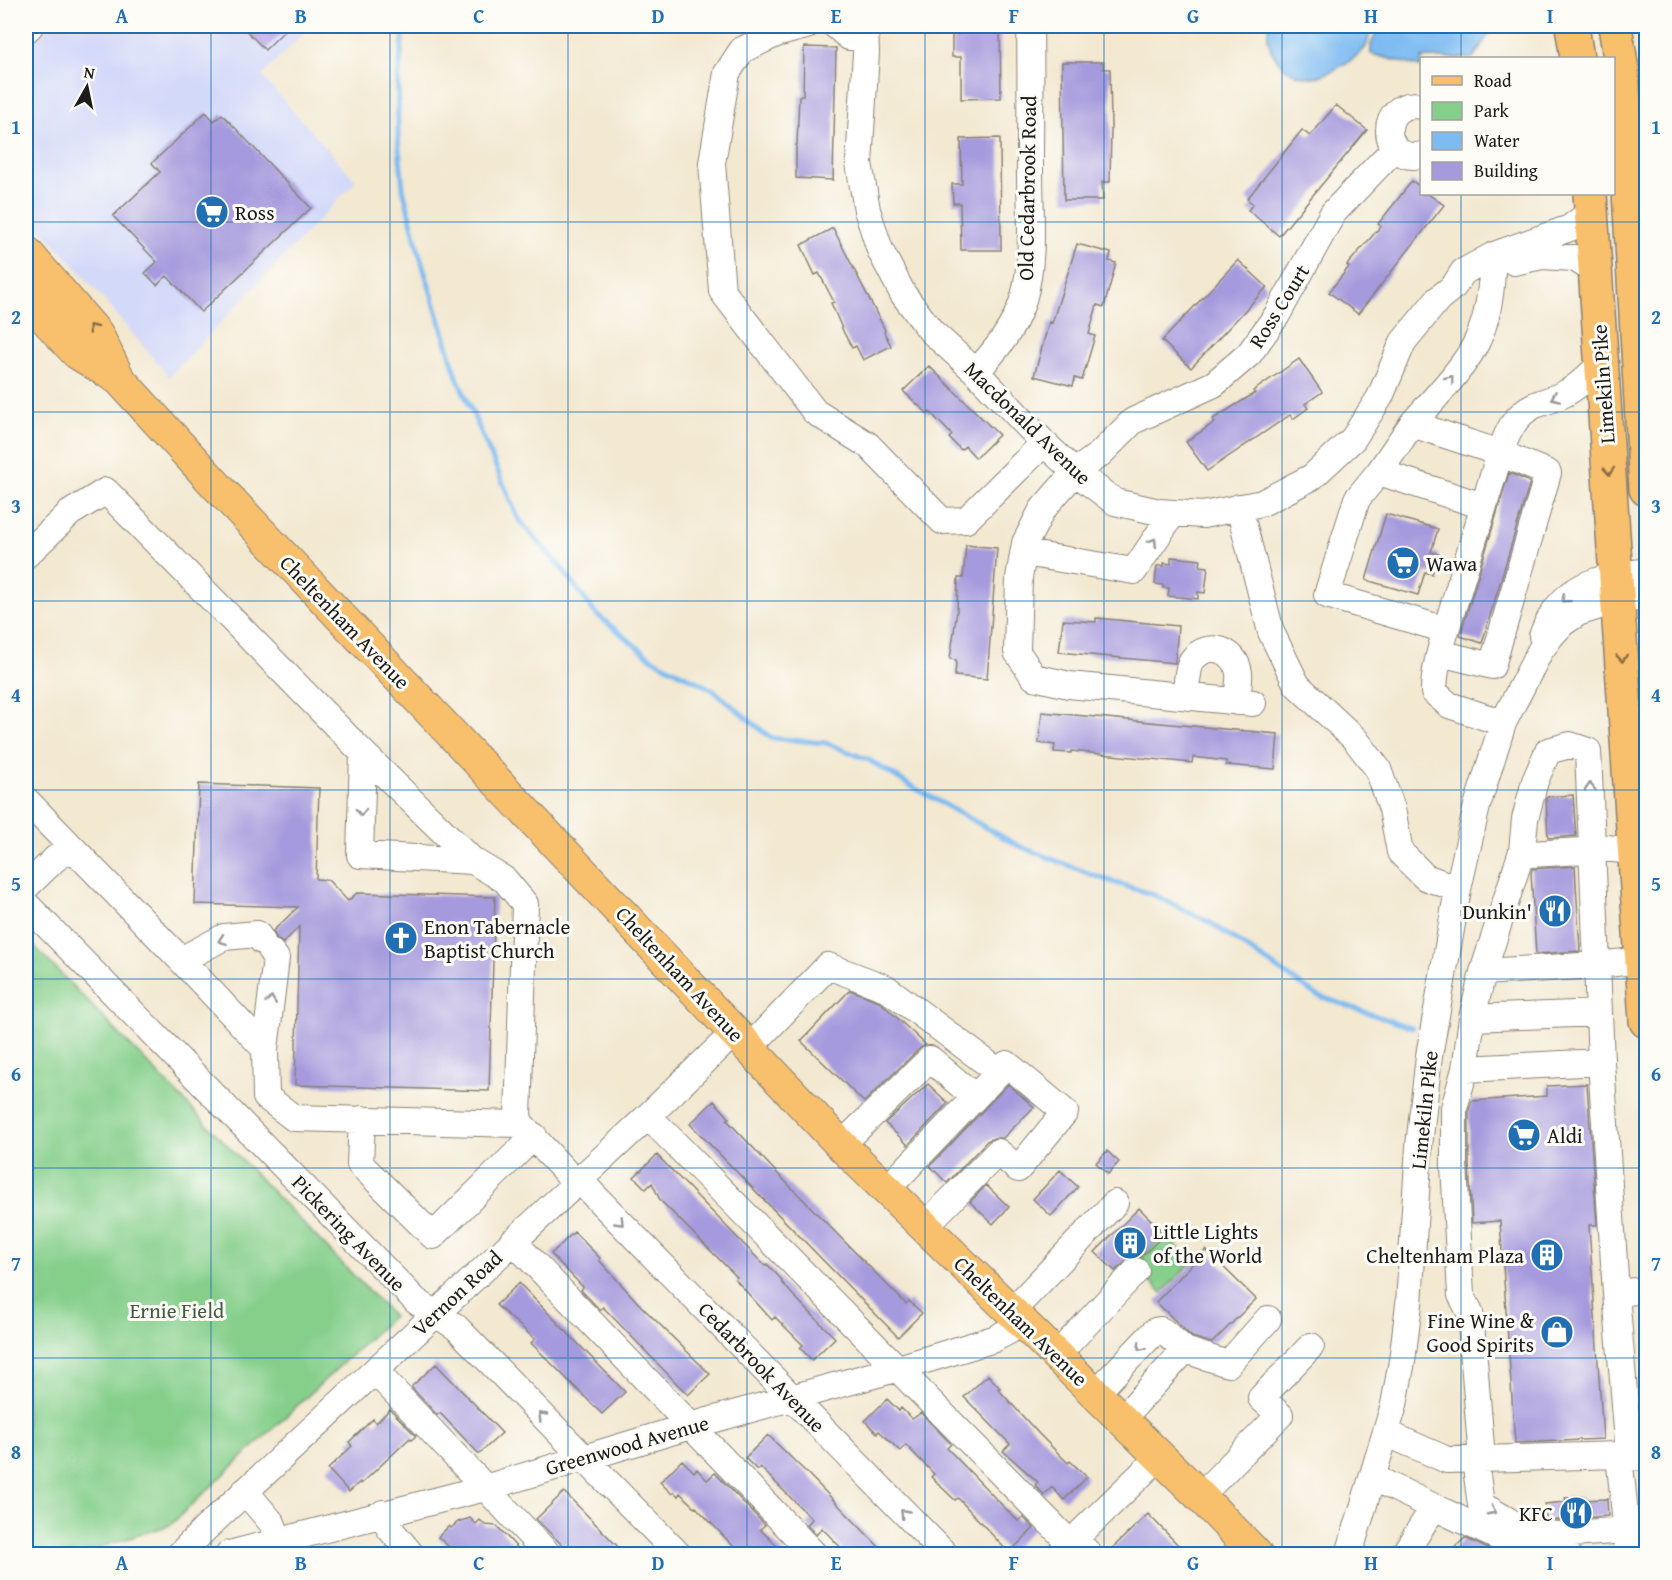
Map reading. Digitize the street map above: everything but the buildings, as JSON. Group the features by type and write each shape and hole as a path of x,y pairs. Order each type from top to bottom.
{"highway":[{"path":"1572,26 1577,57"},
{"name":"Limekiln Pike","path":"1615,26 1622,70 1647,489"},
{"name":"Limekiln Pike","path":"1591,202 1602,363 1632,586"},
{"path":"1632,586 1635,858 1647,1021"}],"main road":[{"name":"Cheltenham Avenue","path":"26,252 97,334 119,379"},
{"name":"Cheltenham Avenue","path":"26,298 77,353 119,379 215,484 841,1145 1096,1393 1256,1554"}],"street":[{"path":"26,30 30,26"},
{"path":"806,26 776,34 742,50 727,73 712,163 722,291 815,412 868,445 942,521 966,520 1044,443"},
{"path":"836,26 849,37 865,32"},
{"name":"Old Cedarbrook Road","path":"975,372 999,347 1008,333 1022,302 1029,272 1030,26"},
{"name":"Macdonald Avenue","path":"865,32 859,163 870,220 880,250 903,294 931,331 975,372 1044,443 1075,472 1115,502 1159,512 1203,515 1262,503 1312,477 1353,439 1380,397 1403,342 1438,299 1454,286 1463,272 1494,255 1570,228 1591,202"},
{"path":"1420,105 1403,107 1393,116 1388,130 1395,148 1407,156 1420,155"},
{"name":"Ross Court","path":"1185,696 1191,661 1201,652 1217,648 1229,654 1239,673 1245,702 1069,685 1034,677 1017,652 1019,578 1025,543 1042,510 1075,472 1100,454 1133,421 1214,384 1249,354 1277,315 1333,213 1395,148"},
{"name":"Macdonald Avenue","path":"1454,286 1469,285 1492,271 1518,261 1542,256 1574,258 1595,271"},
{"path":"1412,424 1500,453 1548,473 1492,666 1443,641 1327,595 1357,499 1412,424 1440,392 1477,342 1490,301 1492,271"},
{"path":"1503,723 1449,705 1434,692 1434,677 1443,641 1508,431 1522,413 1576,387 1602,363"},
{"path":"1379,472 1483,506"},
{"path":"26,555 70,513 106,491 363,753 473,861 505,880 525,904 517,1109 527,1130"},
{"path":"1239,507 1270,632 1297,685 1355,739 1378,770 1392,809 1400,852 1425,877 1458,889"},
{"path":"1024,553 1134,571 1173,513"},
{"name":"Limekiln Pike","path":"1349,1554 1394,1405 1402,1361 1409,1304 1419,1146 1429,1056 1458,889 1477,806 1503,723 1540,651 1563,623 1632,586"},
{"path":"1570,745 1588,751 1587,849 1597,964 1616,1293 1631,1456 1628,1542 1558,1535 1532,1544 1481,1505 1470,1312 1461,1295 1454,1108 1465,1068 1472,1018 1483,972 1522,851 1525,819 1535,781 1548,751 1570,745"},
{"path":"363,753 360,855 473,861"},
{"path":"1535,781 1541,795 1534,838 1542,846 1567,845 1587,849"},
{"path":"26,800 265,1049"},
{"path":"26,887 71,847"},
{"path":"1522,851 1530,854 1587,849 1622,850 1635,858"},
{"name":"Pickering Avenue","path":"26,904 416,1301 456,1327 678,1554"},
{"path":"181,960 224,937 257,934 276,958 265,1049 266,1097 294,1118 362,1119 527,1130"},
{"path":"1483,972 1643,960"},
{"name":"Vernon Road","path":"180,1554 648,1116 828,966 886,988 999,1072"},
{"path":"1472,1018 1599,1013"},
{"path":"841,1145 930,1059 975,1097"},
{"path":"1465,1068 1601,1062"},
{"path":"886,1190 1007,1064 1065,1112 1018,1169 998,1152 924,1227"},
{"path":"648,1116 899,1368 1073,1548 1159,1457"},
{"path":"362,1119 360,1164 433,1236 527,1130"},
{"name":"Cedarbrook Avenue","path":"527,1130 945,1554"},
{"name":"Greenwood Avenue","path":"229,1554 282,1548 383,1513 485,1488 690,1426 792,1399 994,1339 1008,1331 1015,1316 1115,1203"},
{"path":"513,1241 814,1554"},
{"path":"1057,1355 1136,1271"},
{"path":"1616,1293 1647,1290"},
{"path":"1096,1393 1155,1331 1164,1332 1185,1350 1228,1364 1268,1319"},
{"path":"1200,1496 1280,1415 1261,1398 1311,1346"},
{"path":"1122,1419 1185,1350"},
{"path":"375,1371 548,1554"},
{"path":"1386,1432 1447,1460 1631,1456"},
{"path":"1372,1477 1434,1507 1532,1544 1567,1554"},
{"path":"245,1491 272,1523 282,1548"},
{"path":"1404,1554 1434,1507"},
{"path":"383,1513 390,1529 411,1554"}],"shaded area":[{"path":"26,26 311,26 262,76 356,181 169,377 77,268 26,213"}],"green space":[{"name":"Ernie Field","path":"26,938 393,1316 170,1525 79,1554 26,1554"},
{"path":"1165,1234 1192,1262 1162,1293 1133,1265"}],"water":[{"path":"1269,26 1371,26 1367,43 1361,52 1333,70 1313,77 1294,73 1279,62 1270,45"},
{"path":"1380,26 1494,26 1474,57 1420,57 1420,67 1371,54 1371,44"}],"waterway":[{"path":"404,26 398,82 398,138 403,188 419,253 457,377 519,520 563,570 595,613 651,658 713,690 771,738 826,743 869,760 1019,846 1098,877 1154,895 1209,922 1316,995 1412,1028"}],"place":[{"name":"Ross","path":"212,212"},
{"name":"Wawa","path":"1403,563"},
{"name":"Dunkin'","path":"1555,911"},
{"name":"Enon Tabernacle Baptist Church","path":"401,938"},
{"name":"Aldi","path":"1524,1135"},
{"name":"Little Lights of the World","path":"1130,1243"},
{"name":"Cheltenham Plaza","path":"1547,1255"},
{"name":"Fine Wine & Good Spirits","path":"1557,1332"},
{"name":"KFC","path":"1576,1513"}]}
